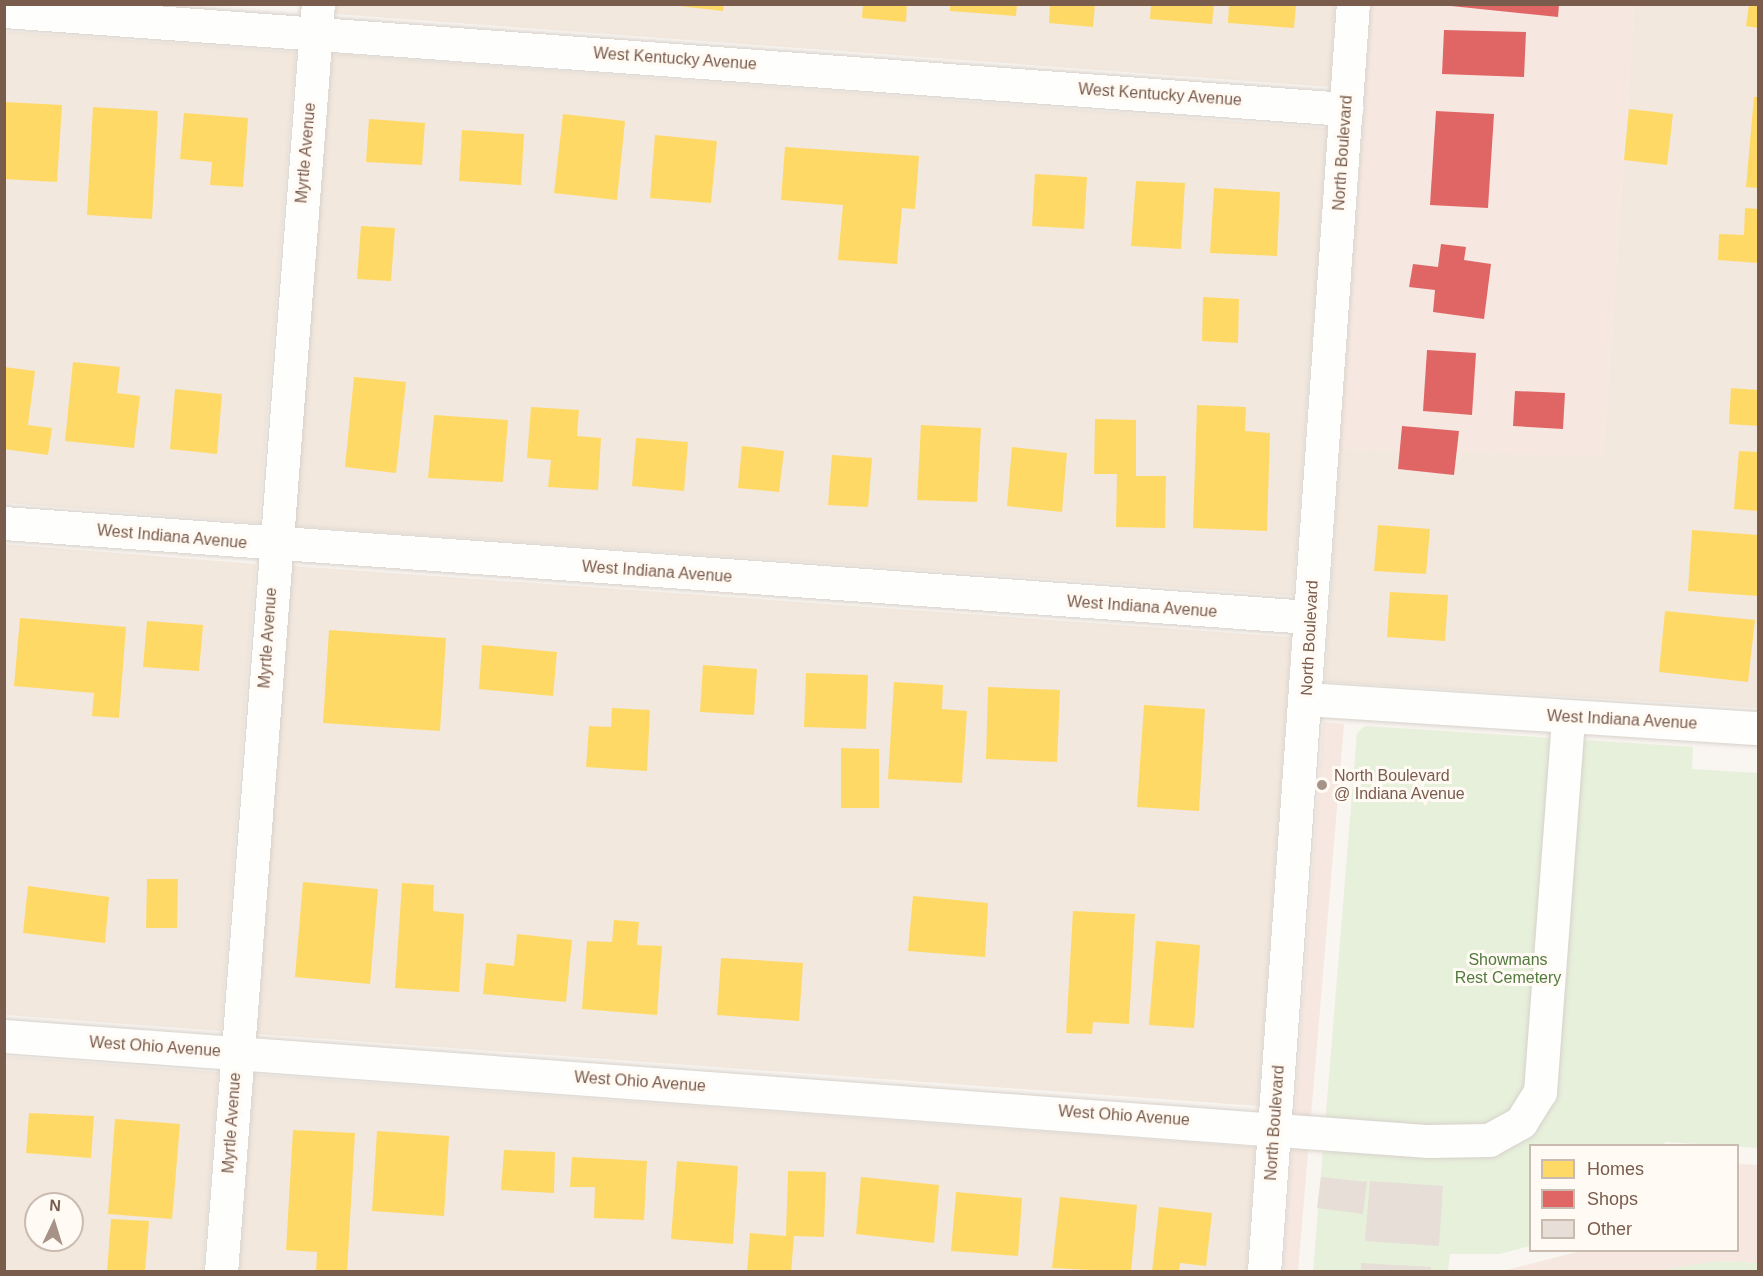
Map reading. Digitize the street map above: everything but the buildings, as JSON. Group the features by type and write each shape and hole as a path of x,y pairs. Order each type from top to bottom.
{"street":[{"name":"North Boulevard","path":"1264,1272 1353,4"},
{"name":"West Kentucky Avenue","path":"4,11 317,19 1346,109"},
{"name":"Myrtle Avenue","path":"221,1272 317,19"},
{"name":"West Indiana Avenue","path":"4,524 1310,617"},
{"name":"West Indiana Avenue","path":"1306,699 1758,728"},
{"name":"West Ohio Avenue","path":"4,1036 1428,1141 1489,1140 1521,1122 1540,1092 1546,1048 1568,717"}],"shaded area":[{"path":"336,4 1335,5 1330,87 335,14"},
{"path":"1371,5 1634,5 1603,457 1340,449"},
{"path":"1634,5 1758,5 1758,708 1325,682 1340,449 1603,456"},
{"path":"4,31 296,52 259,523 5,503"},
{"path":"332,54 1327,128 1293,596 295,526"},
{"path":"4,544 256,564 221,1031 5,1015"},
{"path":"292,566 1291,637 1258,1106 257,1034"},
{"path":"1323,722 1344,724 1298,1271 1283,1272"},
{"path":"4,1056 218,1072 203,1271 5,1271"},
{"path":"254,1074 1255,1147 1246,1271 239,1272"},
{"path":"1739,1164 1758,1165 1758,1263 1717,1261 1657,1272 1463,1272 1502,1271 1577,1252 1739,1252"}],"green space":[{"name":"Showmans Rest Cemetery","path":"1365,726 1693,747 1692,769 1758,773 1758,1148 1739,1147 1739,1144 1665,1142 1664,1144 1529,1144 1529,1246 1499,1254 1450,1254 1448,1271 1313,1272 1357,733"},
{"path":"1717,1261 1758,1263 1758,1271 1657,1271"}],"place":[{"name":"North Boulevard @ Indiana Avenue","path":"1322,785"}]}
